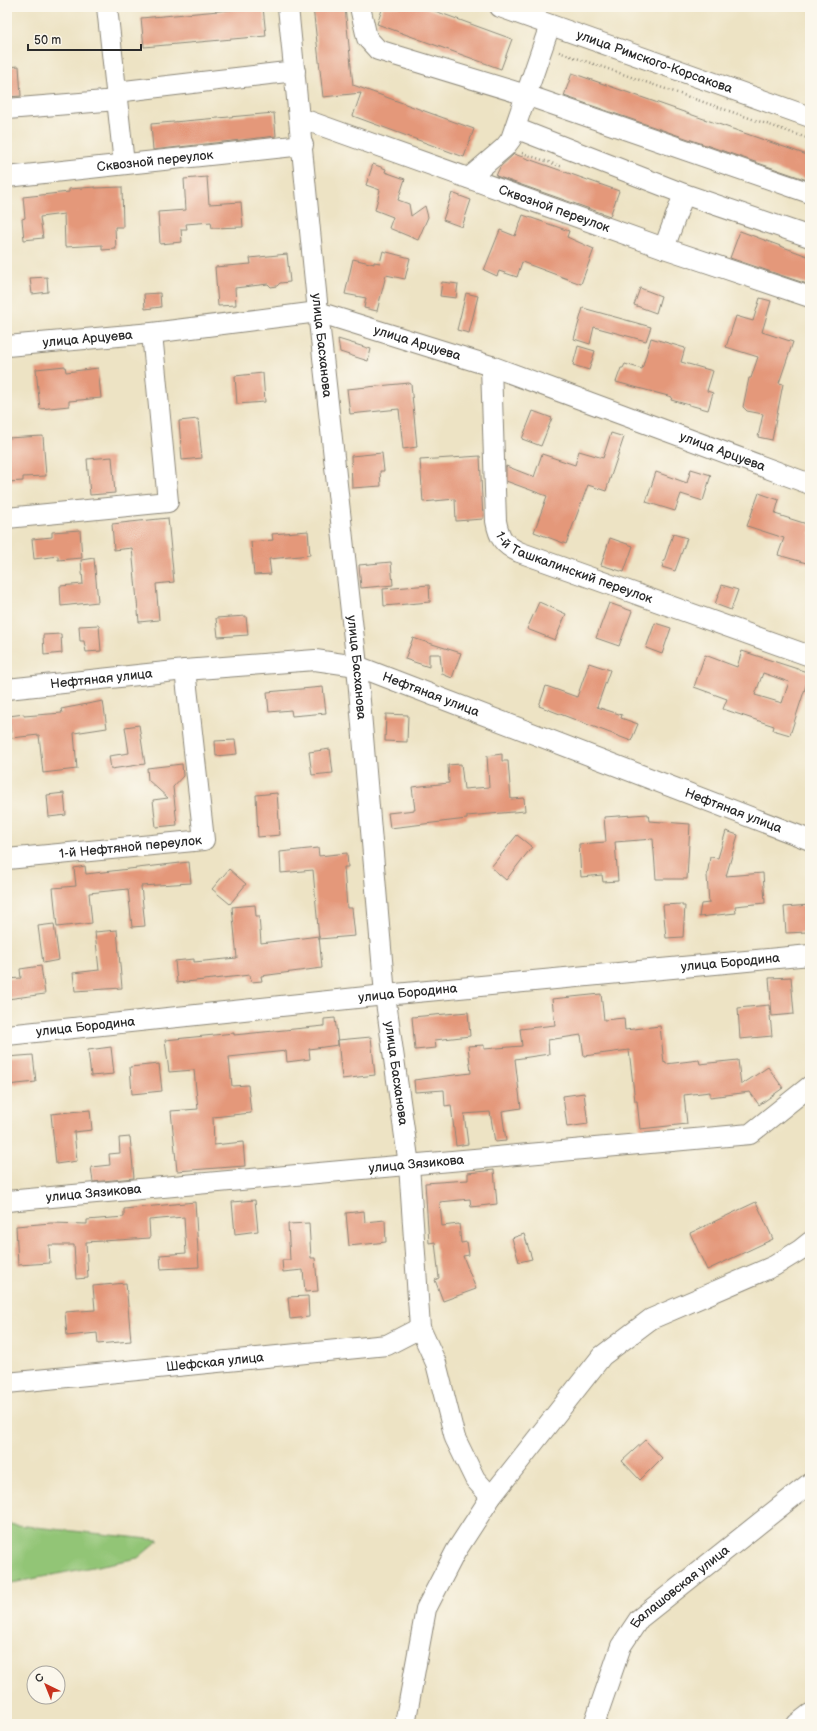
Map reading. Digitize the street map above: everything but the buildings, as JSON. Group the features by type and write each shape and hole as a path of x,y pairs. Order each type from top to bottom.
{"street":[{"path":"107,7 124,164"},
{"name":"улица Басханова","path":"288,7 303,146 318,312 357,666 385,995 409,1165 420,1328"},
{"path":"360,7 367,38 378,50 526,95 810,193"},
{"name":"улица Римского-Корсакова","path":"500,7 810,117"},
{"path":"469,178 505,147 511,139 550,25"},
{"path":"7,108 117,96 295,72"},
{"name":"Сквозной переулок","path":"300,118 664,248 810,297"},
{"path":"515,128 684,194 810,237"},
{"name":"Сквозной переулок","path":"7,177 303,146"},
{"path":"664,248 684,194"},
{"name":"улица Арцуева","path":"7,346 152,333 318,312 491,366 810,484"},
{"path":"7,518 168,502 152,333"},
{"name":"1-й Ташкалинский переулок","path":"491,366 496,522 498,533 503,542 509,548 810,656"},
{"name":"Нефтяная улица","path":"7,688 185,670 315,660 357,666 810,840"},
{"name":"1-й Нефтяной переулок","path":"7,859 204,840 185,670"},
{"name":"улица Бородина","path":"7,1035 385,995 810,955"},
{"name":"улица Зязикова","path":"7,1201 750,1134 810,1086"},
{"path":"405,1724 426,1609 456,1551 491,1497 602,1356 651,1320 774,1266 810,1242"},
{"path":"420,1328 436,1363 455,1438 475,1479 491,1497"},
{"name":"Шефская улица","path":"7,1383 387,1345 420,1328"},
{"name":"Балашовская улица","path":"594,1724 621,1646 639,1619 810,1483"},
{"path":"797,1724 810,1714"}],"path":[{"path":"543,46 810,139"}],"green space":[{"path":"7,1524 159,1540 138,1558 7,1584"}]}
